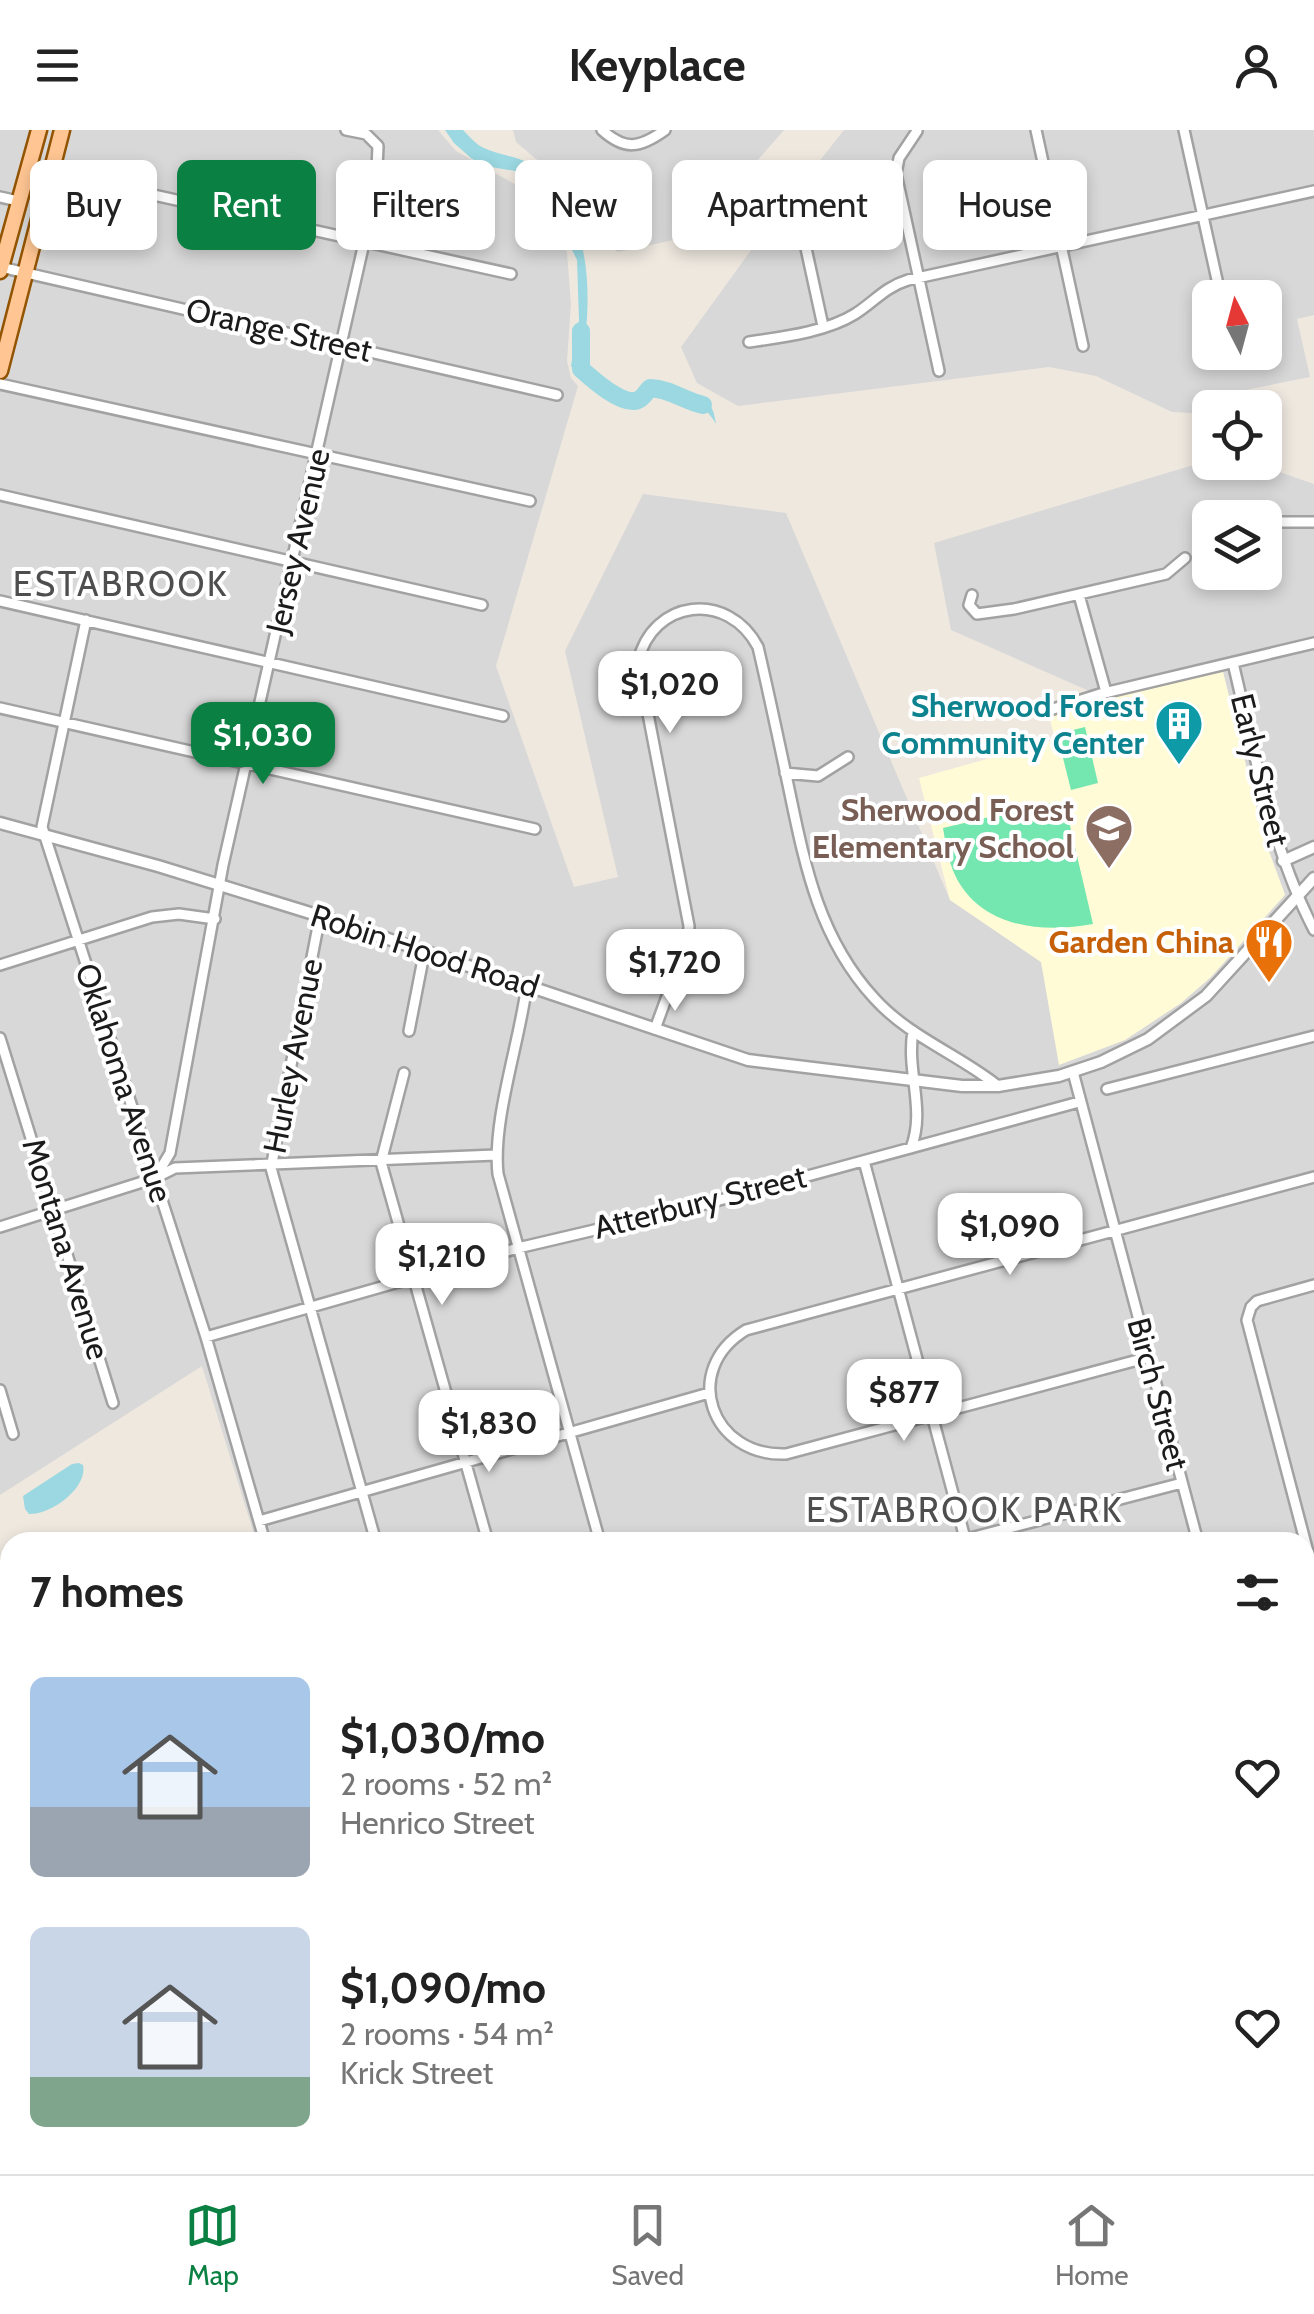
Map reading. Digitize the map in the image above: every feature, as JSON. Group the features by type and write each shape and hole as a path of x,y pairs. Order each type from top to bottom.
{"main road":[{"path":"0,268 39,130"},
{"path":"55,160 62,130"},
{"path":"0,371 32,250"}],"street":[{"name":"Jersey Avenue","path":"346,130 371,137 379,160"},
{"path":"602,130 618,144 634,147 665,130"},
{"path":"1036,130 1043,160"},
{"path":"1184,130 1217,280"},
{"path":"918,131 899,158 896,174 939,371"},
{"path":"1087,242 1314,192"},
{"path":"157,195 336,236"},
{"path":"0,197 18,200"},
{"name":"Jersey Avenue","path":"155,1178 170,1153 246,764 363,250"},
{"path":"402,250 511,274"},
{"path":"806,250 823,326"},
{"path":"749,342 823,326 857,313 886,288 918,277 1052,250"},
{"path":"1062,250 1083,346"},
{"name":"Orange Street","path":"0,268 556,395"},
{"path":"0,384 530,501"},
{"path":"0,495 482,605"},
{"path":"1282,522 1314,522"},
{"path":"972,594 970,609 977,614 1166,574 1186,558"},
{"path":"1079,595 1106,692"},
{"path":"0,601 503,716"},
{"path":"655,1028 688,939 689,926 637,672 640,651 656,626 679,612 704,609 727,614 746,628 758,647 807,876 824,922 851,968 874,998 913,1031 998,1086"},
{"name":"Oklahoma Avenue","path":"86,620 42,818 44,835 206,1338 262,1532"},
{"path":"1050,710 1106,692 1314,643"},
{"name":"Early Street","path":"1232,663 1282,860 1314,930"},
{"path":"0,708 535,828"},
{"path":"785,773 818,776 848,757"},
{"name":"Robin Hood Road","path":"0,822 320,916 754,1062 912,1082 998,1086 1073,1072 1125,1051 1186,1012 1226,976 1314,878"},
{"path":"1282,860 1314,847"},
{"path":"0,965 167,914 215,918"},
{"name":"Hurley Avenue","path":"320,916 271,1164 373,1532"},
{"path":"409,1031 425,950"},
{"path":"527,984 496,1155 597,1532"},
{"path":"911,1148 919,1113 909,1056 913,1031"},
{"path":"1107,1090 1314,1036"},
{"name":"Montana Avenue","path":"0,1038 113,1403"},
{"name":"Birch Street","path":"1073,1072 1195,1532"},
{"path":"404,1073 381,1159 485,1532"},
{"name":"Atterbury Street","path":"206,1338 518,1248 640,1220 1078,1102"},
{"path":"0,1227 187,1166 496,1155"},
{"path":"864,1161 960,1532"},
{"path":"1149,1358 774,1455 748,1448 728,1434 713,1410 709,1393 723,1350 746,1330 1314,1177"},
{"path":"1301,1532 1247,1320 1257,1301 1314,1284"},
{"path":"0,1390 13,1434"},
{"path":"259,1522 709,1393"},
{"path":"999,1532 1182,1483"}],"shaded area":[{"path":"0,130 438,130 456,151 472,160 336,160 336,250 495,250 495,173 515,184 515,250 567,252 571,304 567,361 571,378 578,386 496,666 574,887 618,877 565,651 643,494 786,513 950,900 1041,962 1125,1040 1181,1003 1285,894 1264,838 1223,672 1105,698 951,630 934,543 1192,465 1192,480 1282,480 1282,473 1314,484 1314,1532 253,1532 202,1366 0,1495"},
{"path":"513,130 784,130 758,160 672,160 672,240 652,245 652,160 537,160 516,142"},
{"path":"844,130 1314,130 1314,315 1297,319 1310,377 1246,390 1192,390 1192,413 1172,412 1096,376 1049,367 738,406 697,383 681,347 751,250 903,250 903,160 820,160"},
{"name":"Sherwood Forest Elementary School","path":"1223,672 1264,838 1285,895 1210,978 1181,1003 1125,1040 1059,1065 1041,962 950,900 919,778 1055,740 1049,715 1105,698"}],"green space":[{"path":"1085,727 1098,783 1071,790 1057,734"},
{"path":"1049,803 1067,813 1093,924 1037,927 1000,918 970,897 952,868 943,828"}],"water":[{"path":"445,130 463,130 480,146 521,160 515,160 515,171 495,168 495,160 474,160"},
{"path":"572,250 583,250 588,298 583,355 587,378 637,402 645,399 655,386 685,392 711,407 716,424 699,405 683,397 657,391 642,405 636,404 600,390 571,366 579,320 577,260"},
{"path":"79,1463 83,1465 83,1474 74,1491 57,1505 29,1514 23,1496"}],"waterway":[{"path":"581,331 581,369 616,396 638,400 650,388 703,405"}],"place":[{"name":"Sherwood Forest Community Center","path":"1179,766"},
{"name":"Sherwood Forest Elementary School","path":"1109,870"},
{"name":"Garden China","path":"1269,984"}],"district":[{"name":"ESTABROOK","path":"121,584"},
{"name":"ESTABROOK PARK","path":"965,1510"}]}
